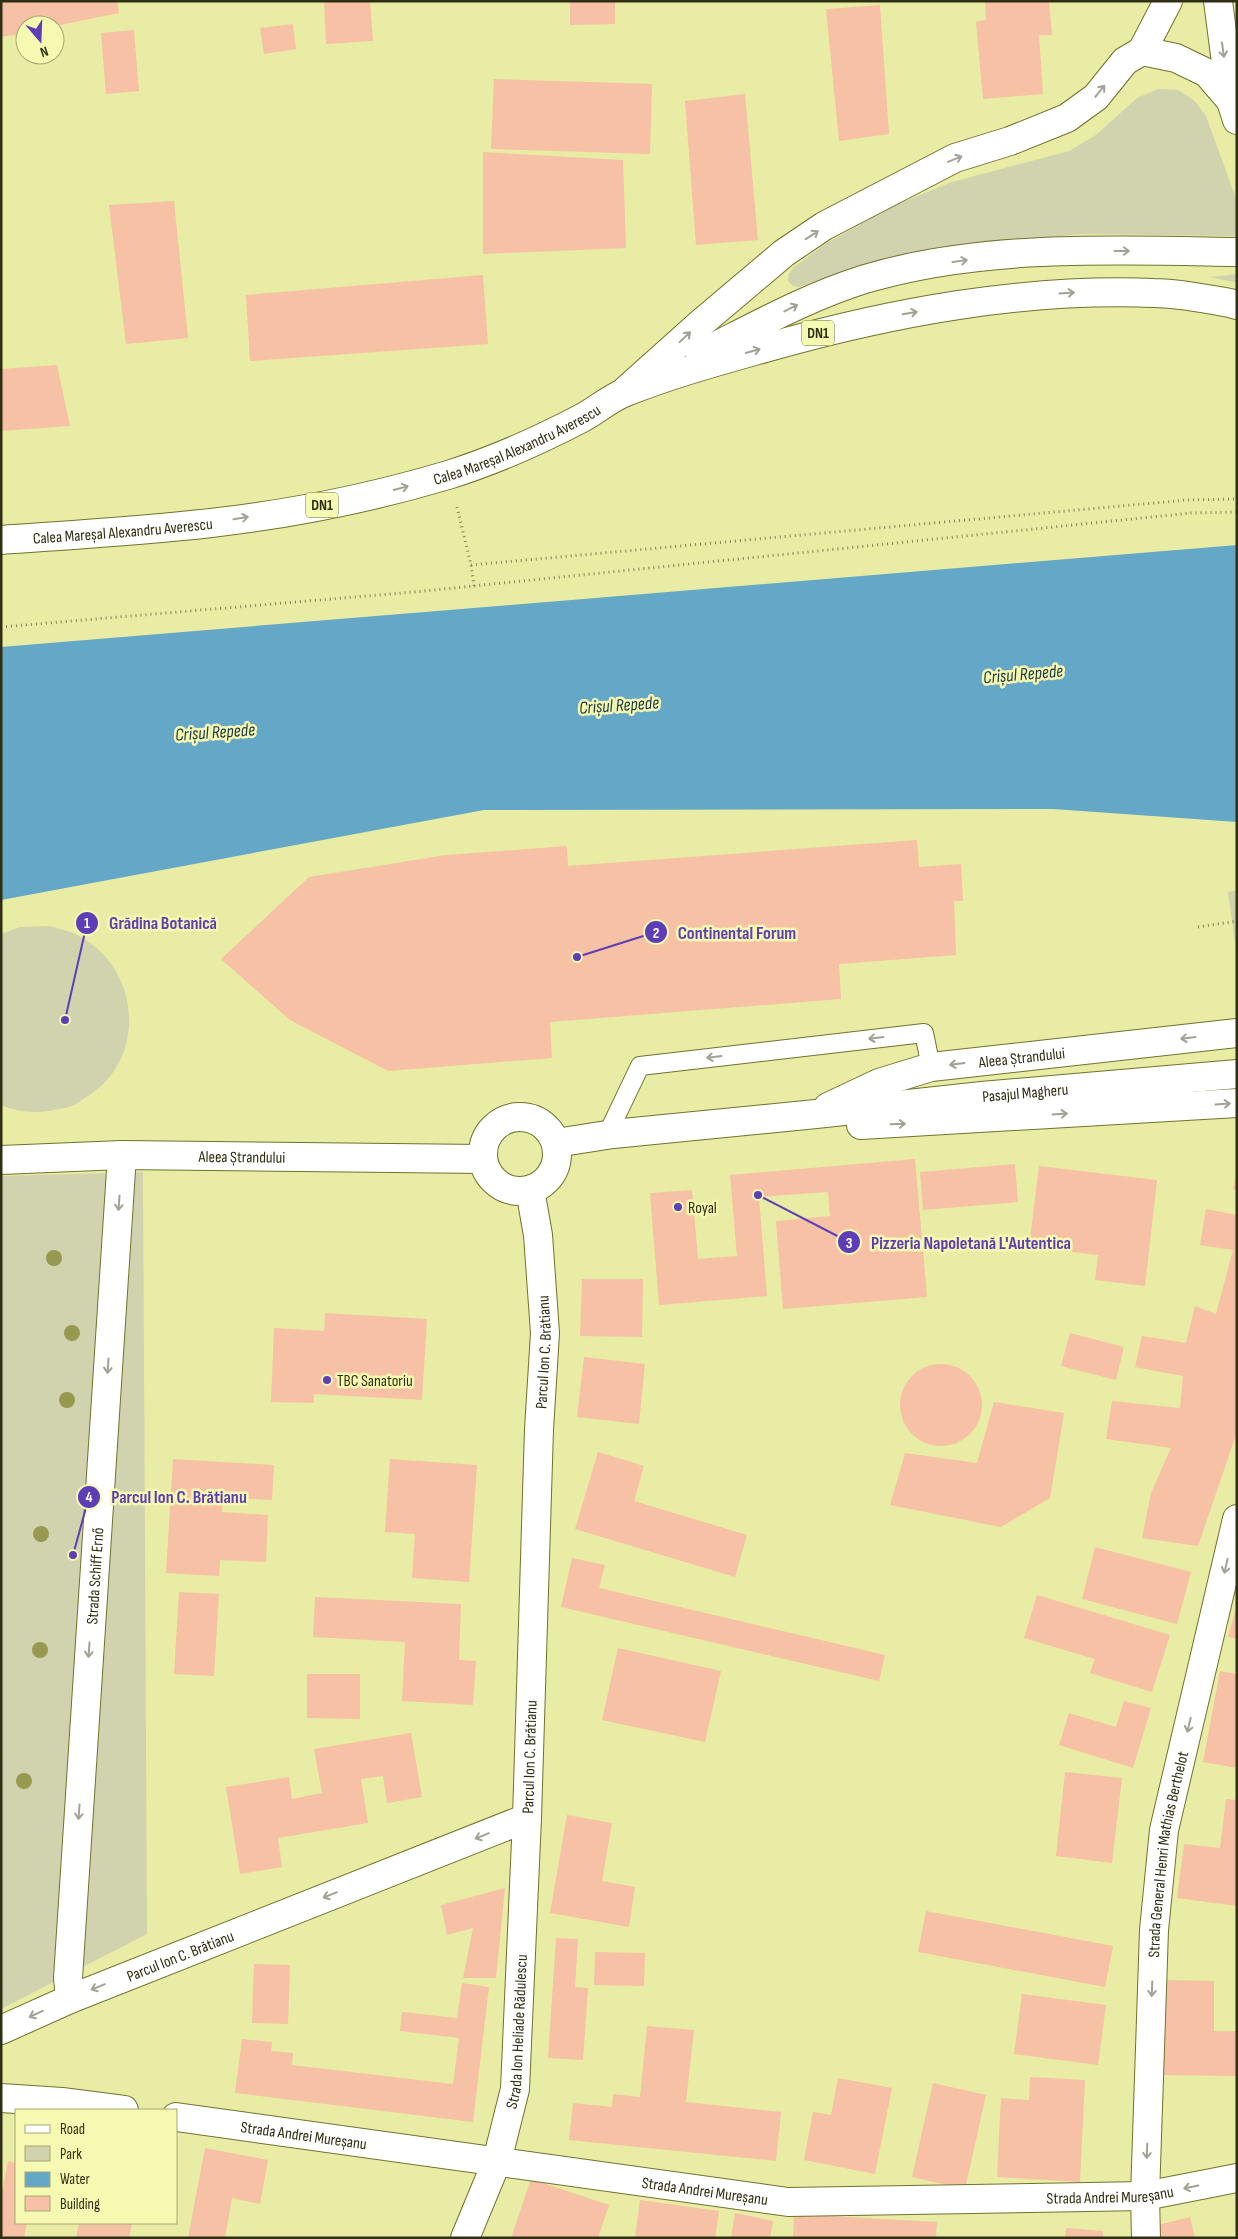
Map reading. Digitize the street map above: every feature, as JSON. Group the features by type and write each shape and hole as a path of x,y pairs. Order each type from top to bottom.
{"street":[{"path":"623,393 700,324 784,253 808,237 882,194 955,158 1010,141 1067,118 1096,97 1125,61 1142,51 1168,1"},
{"path":"1218,1 1234,111"},
{"path":"1142,51 1176,58 1207,73 1234,111"},
{"path":"623,393 808,300 865,279 912,268 986,257 1057,251 1237,252"},
{"name":"Calea Mareșal Alexandru Averescu","path":"1,540 211,523 318,506 383,492 450,474 527,444 575,421 623,393 737,356 832,329 913,312 1018,296 1074,292 1158,292 1237,305"},
{"name":"Aleea Ștrandului","path":"556,1143 607,1135 816,1114 855,1093 879,1083 931,1067 1237,1033"},
{"name":"Pasajul Magheru","path":"816,1114 982,1096 1237,1074"},
{"name":"Aleea Ștrandului","path":"816,1114 849,1124 875,1125 1237,1103"},
{"path":"520,1117 532,1119 542,1124 551,1133 556,1143 557,1156 550,1177 541,1185 530,1190 517,1191 500,1185 487,1171 483,1159 484,1146 488,1134 497,1125 508,1119 520,1117"},
{"name":"Aleea Ștrandului","path":"1,1160 122,1155 483,1159"},
{"name":"Strada Schiff Ernő","path":"70,1999 68,1978 122,1155"},
{"name":"Parcul Ion C. Brătianu","path":"1,2030 70,1999 527,1818 539,1439 545,1333 538,1235 530,1190"},
{"name":"Strada General Henri Mathias Berthelot","path":"1146,2238 1145,2196 1154,1930 1164,1830 1237,1519"},
{"name":"Strada Ion Heliade Rădulescu","path":"465,2238 497,2161 515,2089 527,1818"},
{"path":"1,2098 62,2102 116,2109"},
{"name":"Strada Andrei Mureșanu","path":"178,2117 788,2202 1145,2196 1237,2178"}],"lane":[{"path":"607,1135 640,1066 924,1033 931,1067"}],"path":[{"path":"450,474 474,586"},
{"path":"471,565 1187,500 1237,499"},
{"path":"1,627 474,586 1191,514 1237,512"},
{"path":"1198,927 1237,921"}],"green space":[{"path":"1158,89 1178,90 1195,101 1206,116 1237,201 1237,236 1083,234 975,245 889,257 799,287 793,286 788,281 789,274 794,267 827,243 893,206 952,182 1069,151 1096,135 1137,98"},
{"path":"1237,274 1237,283 1210,277"},
{"path":"1237,890 1237,957 1228,892"},
{"path":"50,926 79,936 99,951 115,969 124,991 129,1014 128,1037 120,1059 107,1080 88,1096 74,1105 65,1108 40,1112 20,1111 1,1105 1,934 20,927"},
{"path":"143,1172 147,1934 1,2009 1,1176"}],"water":[{"name":"Crișul Repede","path":"1237,545 1237,822 1053,809 484,810 1,900 1,647"}],"building":[{"path":"1,1 117,1 119,13 65,24 65,15 15,15 15,35 1,37"},
{"path":"324,1 370,1 373,41 326,44"},
{"path":"570,1 615,1 615,24 570,25"},
{"path":"985,1 1049,1 1052,35 1039,35 1043,94 983,99 976,22 986,20"},
{"path":"880,5 889,134 839,141 826,9"},
{"path":"293,24 296,49 264,54 260,28"},
{"path":"134,30 139,91 106,94 101,33"},
{"path":"494,79 652,84 650,154 491,149"},
{"path":"745,94 758,240 696,245 685,101"},
{"path":"483,152 623,160 626,248 483,254"},
{"path":"174,201 188,338 126,344 109,205"},
{"path":"483,275 488,344 250,361 246,295"},
{"path":"57,365 70,426 1,431 1,369"},
{"path":"917,840 919,867 961,864 963,901 954,901 956,955 839,964 841,999 550,1022 552,1058 388,1071 290,1020 221,959 309,877 446,855 567,846 568,866"},
{"path":"915,1159 927,1297 783,1309 776,1221 830,1216 828,1192 759,1197 767,1296 659,1305 650,1193 692,1190 698,1259 737,1256 730,1175"},
{"path":"1015,1164 1018,1202 923,1210 920,1172"},
{"path":"1039,1166 1157,1180 1145,1286 1095,1280 1098,1255 1029,1247"},
{"path":"1237,1176 1237,1191 1233,1189"},
{"path":"1206,1209 1237,1215 1237,1432 1198,1546 1142,1538 1151,1493 1171,1448 1106,1439 1112,1401 1180,1408 1183,1376 1135,1367 1142,1336 1186,1343 1195,1306 1216,1314 1233,1250 1200,1245"},
{"path":"582,1279 643,1279 642,1337 580,1336"},
{"path":"325,1313 427,1319 422,1400 314,1394 314,1403 271,1402 274,1328 324,1331"},
{"path":"1070,1333 1124,1347 1116,1380 1061,1366"},
{"path":"584,1357 645,1364 639,1424 577,1417"},
{"path":"941,1364 957,1367 970,1376 979,1389 982,1405 979,1421 970,1434 957,1443 941,1446 925,1443 912,1434 903,1421 900,1405 903,1389 912,1376 925,1367"},
{"path":"994,1402 1064,1413 1050,1498 1001,1527 890,1505 905,1453 977,1463"},
{"path":"598,1452 644,1466 634,1501 747,1535 735,1577 575,1529"},
{"path":"173,1459 274,1465 272,1500 223,1497 222,1512 268,1515 266,1562 220,1560 219,1576 166,1573"},
{"path":"390,1459 477,1465 469,1582 412,1578 415,1534 385,1532"},
{"path":"1095,1547 1191,1572 1177,1624 1082,1599"},
{"path":"572,1558 605,1565 599,1588 885,1655 879,1681 561,1607"},
{"path":"179,1592 219,1594 214,1676 174,1674"},
{"path":"1037,1595 1170,1635 1152,1692 1090,1673 1095,1659 1024,1638"},
{"path":"315,1597 461,1604 459,1660 476,1661 473,1705 402,1701 405,1642 313,1637"},
{"path":"1237,1608 1237,1639 1228,1637"},
{"path":"618,1648 721,1671 705,1742 602,1720"},
{"path":"1220,1671 1237,1674 1237,1768 1203,1762"},
{"path":"307,1674 360,1674 360,1719 307,1718"},
{"path":"1124,1701 1151,1708 1133,1768 1059,1745 1069,1713 1116,1727"},
{"path":"411,1733 422,1797 387,1803 383,1776 361,1779 368,1823 278,1838 282,1867 240,1874 226,1787 289,1777 292,1799 322,1793 314,1749"},
{"path":"1065,1772 1122,1778 1112,1863 1056,1856"},
{"path":"1226,1799 1237,1800 1237,1906 1177,1898 1184,1844 1220,1848"},
{"path":"567,1815 612,1823 602,1881 635,1887 629,1927 550,1913"},
{"path":"505,1888 496,1978 463,1978 473,1928 447,1935 441,1905"},
{"path":"926,1911 1113,1946 1105,1987 918,1952"},
{"path":"556,1938 578,1939 575,1987 588,1988 583,2060 548,2058"},
{"path":"595,1952 645,1953 644,1986 594,1985"},
{"path":"254,1964 290,1965 288,2024 252,2023"},
{"path":"1164,1980 1214,1981 1214,2031 1237,2031 1237,2076 1163,2075"},
{"path":"462,1983 489,1987 473,2122 235,2093 242,2039 272,2042 271,2051 293,2053 292,2065 453,2084 459,2038 400,2031 402,2012 457,2018"},
{"path":"1022,1994 1106,2005 1098,2065 1014,2054"},
{"path":"647,2026 694,2030 686,2102 781,2112 776,2161 569,2140 573,2103 612,2107 613,2094 640,2097"},
{"path":"1030,2077 1085,2080 1080,2182 997,2177 1001,2098 1029,2100"},
{"path":"838,2078 892,2088 875,2174 804,2160 813,2112 831,2115"},
{"path":"933,2083 986,2095 965,2189 912,2177"},
{"path":"205,2148 268,2160 260,2204 232,2198 225,2238 188,2238"},
{"path":"8,2161 15,2163 15,2224 27,2224 24,2238 1,2238 1,2199"},
{"path":"531,2179 609,2205 598,2238 511,2238"},
{"path":"640,2200 719,2211 715,2238 635,2238"},
{"path":"735,2213 773,2221 770,2238 731,2238"},
{"path":"794,2214 937,2222 936,2238 793,2238"},
{"path":"1190,2217 1195,2238 1161,2238 1158,2225"},
{"path":"79,2224 132,2224 129,2238 76,2238"},
{"path":"1066,2228 1103,2231 1103,2238 1065,2238"}],"place":[{"name":"Continental Forum","path":"577,957"},
{"name":"Grădina Botanică","path":"65,1020"},
{"name":"Pizzeria Napoletană L'Autentica","path":"758,1195"},
{"name":"Royal","path":"678,1207"},
{"name":"TBC Sanatoriu","path":"327,1380"},
{"name":"Parcul Ion C. Brătianu","path":"73,1555"}]}
